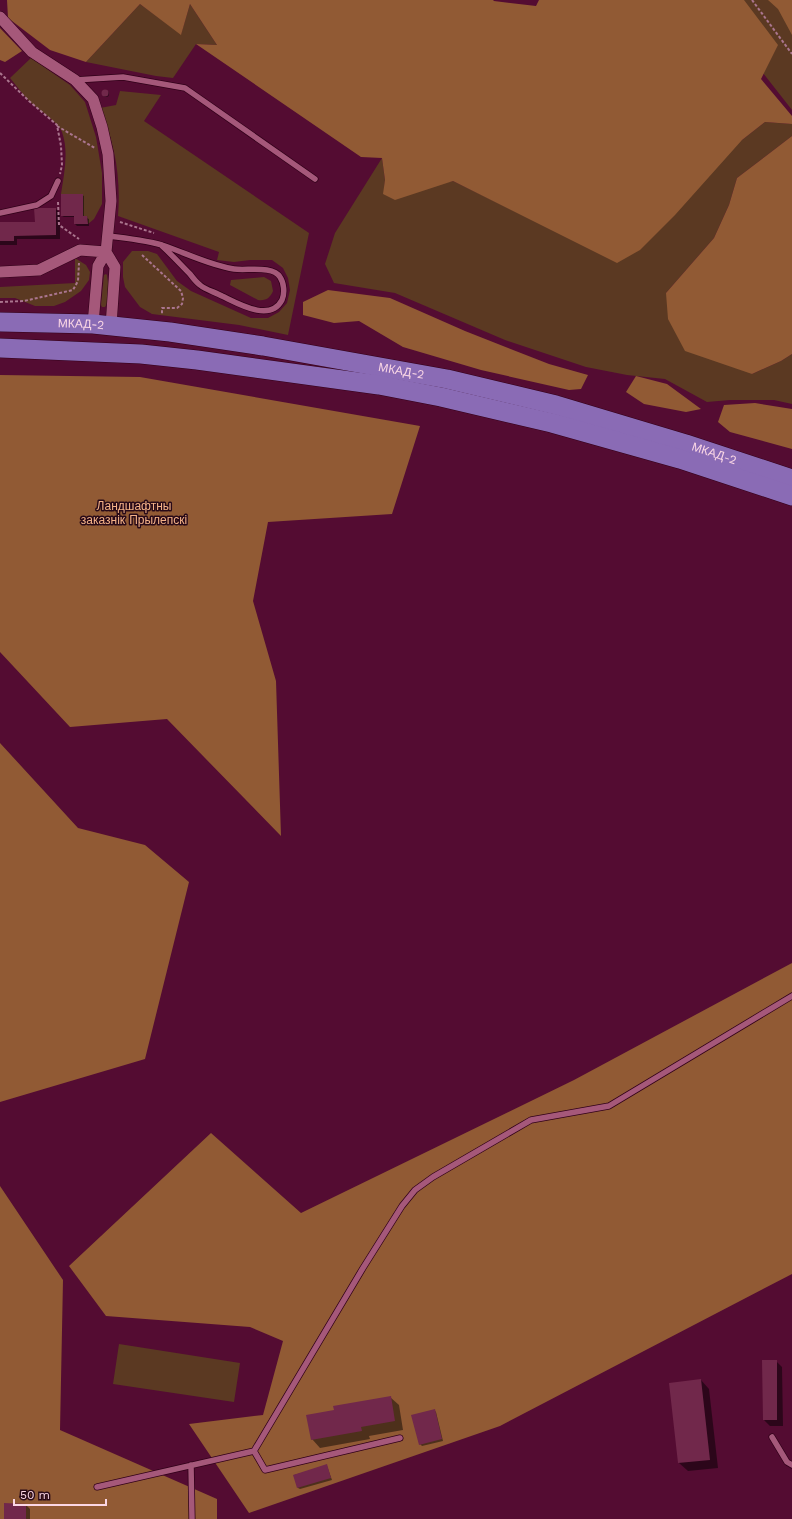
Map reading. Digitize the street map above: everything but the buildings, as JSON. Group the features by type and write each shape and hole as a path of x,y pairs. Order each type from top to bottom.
{"highway":[{"name":"МКАД-2","path":"0,322 170,332 262,346 447,379 556,405 686,444 792,479"},
{"path":"70,350 102,329 127,353"},
{"path":"0,348 127,353 270,369 379,385 441,397 552,423 680,459 792,496"}],"street":[{"path":"0,18 32,52 75,80 93,99 102,127 108,154 111,202 106,252 98,266 102,329"},
{"path":"0,272 39,270 81,246 106,252 115,267 102,329"}],"lane":[{"path":"75,80 123,78 185,88 315,179"},
{"path":"0,213 37,205 51,196 58,181"},
{"path":"108,236 144,240 162,246 216,265 247,270 264,269 274,271 280,276 283,284 284,293 281,301 276,307 265,311 249,309 200,285 162,246"},
{"path":"97,1487 254,1450 363,1268 402,1206 415,1190 433,1177 530,1120 609,1106 792,996"},
{"path":"772,1437 787,1462 792,1464"},
{"path":"254,1450 265,1470 400,1438"},
{"path":"191,1465 192,1519"}],"path":[{"path":"752,0 792,54"},
{"path":"0,73 57,125 99,151"},
{"path":"0,302 24,301 73,290 78,281 81,246 59,225 58,181 62,165 61,146 57,125"},
{"path":"116,220 146,230"},
{"path":"142,255 154,265 165,278 181,291 182,304 177,308 162,308 161,316"}],"shaded area":[{"path":"678,0 792,0 792,110 756,64"},
{"path":"140,4 181,34 190,4 217,45 196,44 173,78 86,62"},
{"path":"31,58 70,85 85,102 96,137 102,173 102,204 94,219 88,224 87,216 83,216 83,194 61,194 66,155 64,140 60,128 30,102 10,78"},
{"path":"120,91 161,95 144,121 309,233 288,335 239,325 152,314 140,307 125,287 123,262 132,251 148,251 157,254 177,281 191,291 251,318 268,318 279,312 287,303 290,290 288,278 283,268 272,260 234,262 217,260 219,252 118,216 119,188 116,161 110,134 100,108 116,105"},
{"path":"765,122 792,124 792,136 737,178 729,205 714,238 666,293 752,374 781,361 792,354 792,404 774,400 730,400 707,402 665,379 627,375 586,367 505,340 395,293 334,283 325,264 335,233 382,158 385,180 384,194 453,181 529,218 742,140"},
{"path":"75,258 86,265 90,272 89,280 81,291 65,302 54,306 35,306 15,298 0,298 0,287 75,283"},
{"path":"106,274 109,296 107,304 105,307 102,307 104,275"},
{"path":"264,277 271,281 273,291 271,296 263,300 258,300 230,285 231,280"},
{"path":"119,1344 240,1363 234,1402 113,1384"}],"green space":[{"path":"7,0 493,0 536,6 539,0 744,0 778,45 761,79 792,116 792,124 765,122 742,140 675,215 640,250 617,263 453,181 395,200 383,194 385,180 382,158 361,157 196,44 217,45 190,4 181,35 140,4 86,62 50,50 8,18"},
{"path":"768,0 792,0 792,35 778,9"},
{"path":"0,28 22,51 5,62 0,60"},
{"path":"792,136 792,354 781,361 752,374 685,351 668,319 666,293 714,238 729,205 737,178"},
{"path":"328,290 390,298 465,331 549,364 588,375 581,389 569,390 481,370 403,347 359,321 334,323 303,315 303,302"},
{"name":"Ландшафтны заказнік Прылепскі","path":"0,375 140,377 420,426 392,514 268,522 253,601 276,681 281,836 167,719 70,727 0,652"},
{"path":"636,376 667,384 701,409 686,412 644,404 626,392"},
{"path":"755,403 792,409 792,449 730,432 718,422 724,405"},
{"path":"0,743 78,828 145,845 189,882 145,1059 0,1102"},
{"path":"792,963 792,1274 500,1426 249,1513 189,1424 263,1415 283,1341 250,1327 106,1316 69,1266 211,1133 301,1213 574,1080"},
{"path":"0,1186 63,1280 60,1430 217,1499 217,1519 0,1519"}]}
